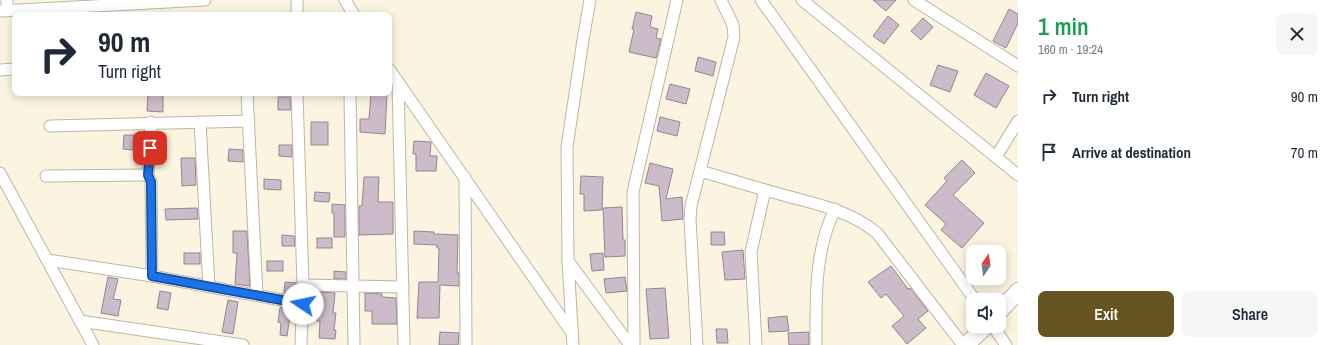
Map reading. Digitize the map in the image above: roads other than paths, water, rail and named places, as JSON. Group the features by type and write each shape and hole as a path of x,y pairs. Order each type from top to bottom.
{"main road":[{"path":"1006,304 1018,291"},
{"path":"966,345 979,333"}],"street":[{"path":"5,7 72,7 122,10 205,0"},
{"path":"297,12 298,0"},
{"path":"573,345 568,261 567,147 590,0"},
{"path":"634,345 633,192 677,0"},
{"path":"697,345 690,212 734,37 731,20 720,0"},
{"path":"760,0 970,293"},
{"path":"802,0 1018,175"},
{"path":"914,0 1018,66"},
{"path":"0,70 12,69"},
{"path":"392,73 581,345"},
{"path":"398,82 404,345"},
{"path":"247,96 257,295"},
{"path":"297,96 303,285 301,345"},
{"path":"350,96 354,345"},
{"path":"50,126 151,122 249,121"},
{"path":"996,157 1018,121"},
{"path":"151,122 148,175 151,182 152,276"},
{"path":"200,122 209,287"},
{"path":"700,171 835,209 858,219 877,233 963,345"},
{"path":"0,173 93,345"},
{"path":"46,176 148,175"},
{"path":"465,177 466,345"},
{"path":"756,345 750,252 765,190"},
{"path":"816,345 817,274 827,227 835,209"},
{"path":"48,260 152,276 303,304"},
{"path":"568,261 630,345"},
{"path":"303,285 403,287"},
{"path":"80,321 243,345"},
{"path":"998,333 1006,345"}]}
